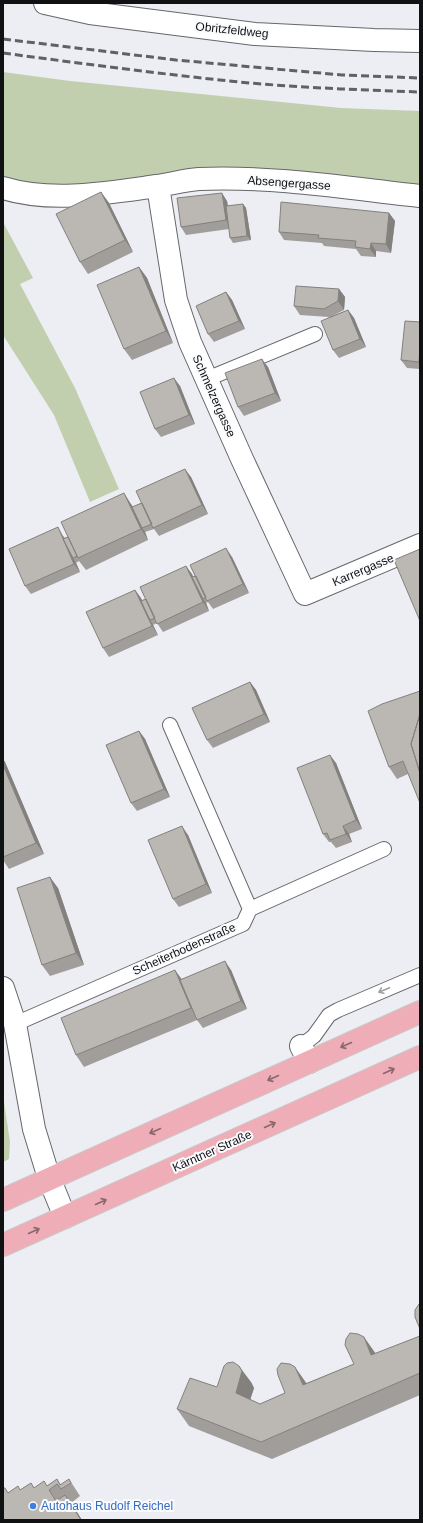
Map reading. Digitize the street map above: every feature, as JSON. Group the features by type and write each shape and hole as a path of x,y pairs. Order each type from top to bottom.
{"main road":[{"path":"3,1200 305,1054 420,1012"},
{"name":"Kärntner Straße","path":"3,1245 420,1057"}],"street":[{"name":"Obritzfeldweg","path":"45,3 90,13 255,34 420,41"},
{"name":"Absengergasse","path":"158,186 198,179 273,180 420,196"},
{"path":"3,188 21,193 64,196 158,186"},
{"name":"Schmelzergasse","path":"158,186 176,300 190,342 242,459 305,594"},
{"name":"Karrergasse","path":"305,594 420,545"},
{"path":"3,988 15,1024 34,1129 49,1178 65,1217"}],"lane":[{"path":"207,379 315,334"},
{"path":"170,725 250,909 384,849"},
{"name":"Scheiterbodenstraße","path":"15,1024 243,924 250,909"},
{"path":"305,1054 314,1036 329,1015 420,975"}],"green space":[{"path":"3,72 70,81 341,108 420,111 420,188 56,188 3,180"},
{"path":"3,222 33,278 20,284 75,388 119,489 90,502 54,415 3,335"},
{"path":"3,1095 10,1142 9,1159 3,1162"}],"building":[{"path":"101,192 125,240 80,262 56,214"},
{"path":"222,193 226,220 181,227 177,198"},
{"path":"281,202 389,213 386,244 371,243 370,249 355,247 356,241 318,238 319,235 279,232"},
{"path":"243,204 247,236 230,238 226,206"},
{"path":"139,267 166,331 124,349 97,285"},
{"path":"296,286 339,289 338,301 324,309 294,306"},
{"path":"226,292 239,321 208,334 196,306"},
{"path":"348,310 360,339 333,350 321,321"},
{"path":"405,321 420,322 419,362 401,360"},
{"path":"262,359 275,393 238,407 225,373"},
{"path":"174,378 189,415 155,429 140,392"},
{"path":"185,469 202,505 153,528 136,491"},
{"path":"124,493 141,529 78,558 61,522"},
{"path":"142,503 152,524 142,528 132,507"},
{"path":"58,527 74,564 25,586 9,549"},
{"path":"68,537 77,556 73,558 63,539"},
{"path":"226,548 243,584 207,601 190,565"},
{"path":"420,549 420,621 394,560"},
{"path":"186,566 203,602 157,624 140,587"},
{"path":"196,576 206,597 203,599 192,577"},
{"path":"135,590 152,626 103,648 86,612"},
{"path":"146,599 155,618 150,620 141,601"},
{"path":"250,682 264,714 207,740 192,708"},
{"path":"420,691 420,714 411,744 420,773 420,803 403,761 389,767 368,711 382,704"},
{"path":"420,714 420,773 411,744"},
{"path":"139,731 164,789 131,803 106,745"},
{"path":"330,755 356,820 343,826 346,834 330,840 327,833 323,834 297,768"},
{"path":"3,765 36,843 3,857"},
{"path":"182,826 206,884 173,899 148,840"},
{"path":"50,877 76,953 42,965 17,888"},
{"path":"225,961 241,1001 197,1020 180,980"},
{"path":"175,970 191,1008 76,1055 61,1018"},
{"path":"419,1304 420,1329 415,1317 415,1310"},
{"path":"350,1333 358,1334 364,1337 371,1355 420,1336 420,1373 261,1442 177,1409 190,1378 217,1387 224,1366 227,1363 233,1362 239,1366 242,1371 236,1393 260,1404 285,1393 277,1369 281,1363 290,1364 295,1367 303,1385 354,1364 345,1345 346,1339"},
{"path":"57,1479 60,1485 69,1479 71,1483 61,1489 57,1484 49,1490 56,1501 65,1495 81,1520 3,1520 3,1488 5,1488 8,1493 18,1486 20,1490 31,1483 34,1488 44,1481 47,1486"}],"railway":[{"path":"3,39 176,60 342,75 420,78"},
{"path":"3,53 157,73 250,83 314,88 420,92"}],"place":[{"name":"Autohaus Rudolf Reichel","path":"33,1506"}]}
